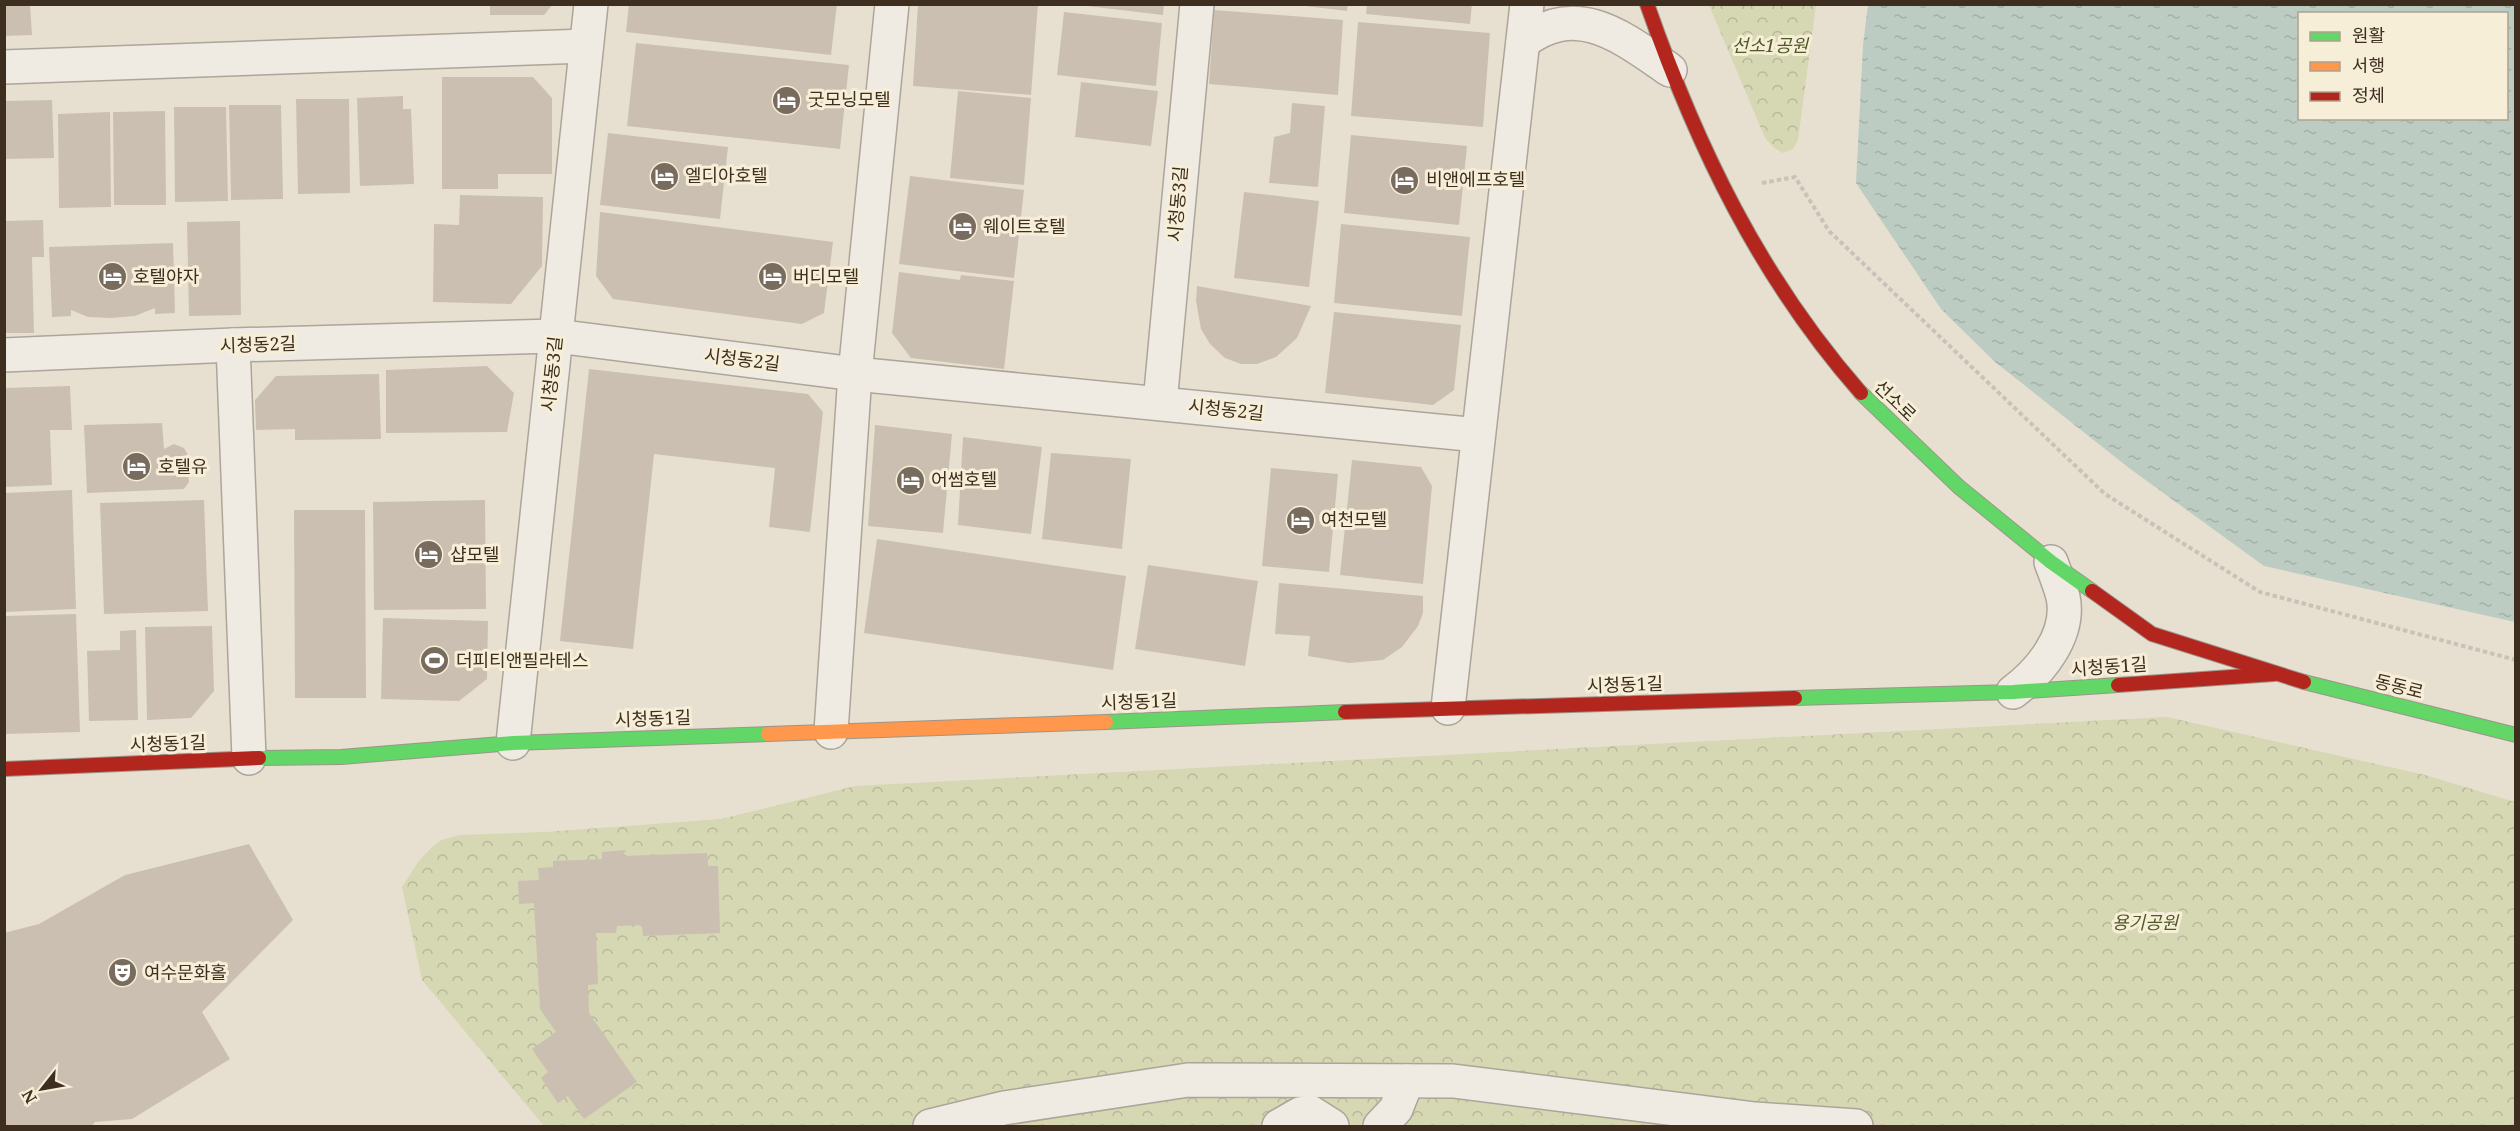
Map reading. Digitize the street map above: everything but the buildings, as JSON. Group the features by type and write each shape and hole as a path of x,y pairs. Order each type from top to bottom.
{"street":[{"name":"시청동3길","path":"513,742 591,4"},
{"path":"831,732 855,374 892,4"},
{"name":"시청동3길","path":"1160,403 1197,4"},
{"path":"1448,708 1527,4"},
{"name":"선소로","path":"1647,4 1670,70 1723,189 1787,298 1825,352 1852,383 1959,487 2051,561 2152,634 2274,674"},
{"path":"1523,42 1546,25 1557,21 1580,20 1618,34 1670,70"},
{"path":"4,67 586,46"},
{"name":"시청동2길","path":"4,355 233,345 556,336 855,374 1478,435"},
{"path":"233,345 249,759"},
{"path":"2013,692 2028,681 2042,666 2056,642 2062,623 2063,599 2051,561"},
{"name":"시청동1길","path":"4,769 341,757 513,742 1448,708 2013,692 2274,674"},
{"name":"동동로","path":"2274,674 2516,735"},
{"path":"930,1126 1004,1108 1048,1114 1188,1080 1453,1081 1755,1119 1856,1126"},
{"path":"1380,1126 1396,1109 1407,1081"},
{"path":"1279,1126 1300,1114 1310,1112 1332,1126"}],"path":[{"path":"1723,189 1795,177 1829,231 2105,494 2260,592 2516,660"}],"green space":[{"name":"선소1공원","path":"1709,5 1816,5 1798,140 1793,149 1783,153 1774,148 1765,138"},
{"name":"용기공원","path":"2167,717 2425,775 2515,802 2515,1126 544,1126 422,980 402,887 418,862 429,850 441,840 460,835 545,832 721,819 855,786"}],"water":[{"path":"1868,5 2515,5 2515,622 2264,566 2129,468 1995,362 1941,309 1856,183 1863,45"}],"traffic: fast":[{"path":"1861,393 1959,487 2051,562 2092,591"},
{"path":"2304,682 2516,735"},
{"path":"1795,698 2013,692 2118,685"},
{"path":"1106,722 1345,712"},
{"path":"259,758 341,757 513,743 768,734"}],"traffic: slow":[{"path":"768,734 1106,722"}],"traffic: jam":[{"path":"1647,4 1687,109 1735,209 1792,304 1861,393"},
{"path":"2092,591 2152,634 2304,682"},
{"path":"2118,685 2274,674"},
{"path":"1345,712 1795,698"},
{"path":"4,769 259,758"}],"place":[{"name":"굿모닝모텔","path":"787,100"},
{"name":"엘디아호텔","path":"664,176"},
{"name":"비앤에프호텔","path":"1405,180"},
{"name":"웨이트호텔","path":"962,227"},
{"name":"호텔야자","path":"112,277"},
{"name":"버디모텔","path":"772,277"},
{"name":"호텔유","path":"137,467"},
{"name":"어썸호텔","path":"910,480"},
{"name":"여천모텔","path":"1300,520"},
{"name":"샵모텔","path":"429,555"},
{"name":"더피티앤필라테스","path":"435,661"},
{"name":"여수문화홀","path":"123,973"}]}
